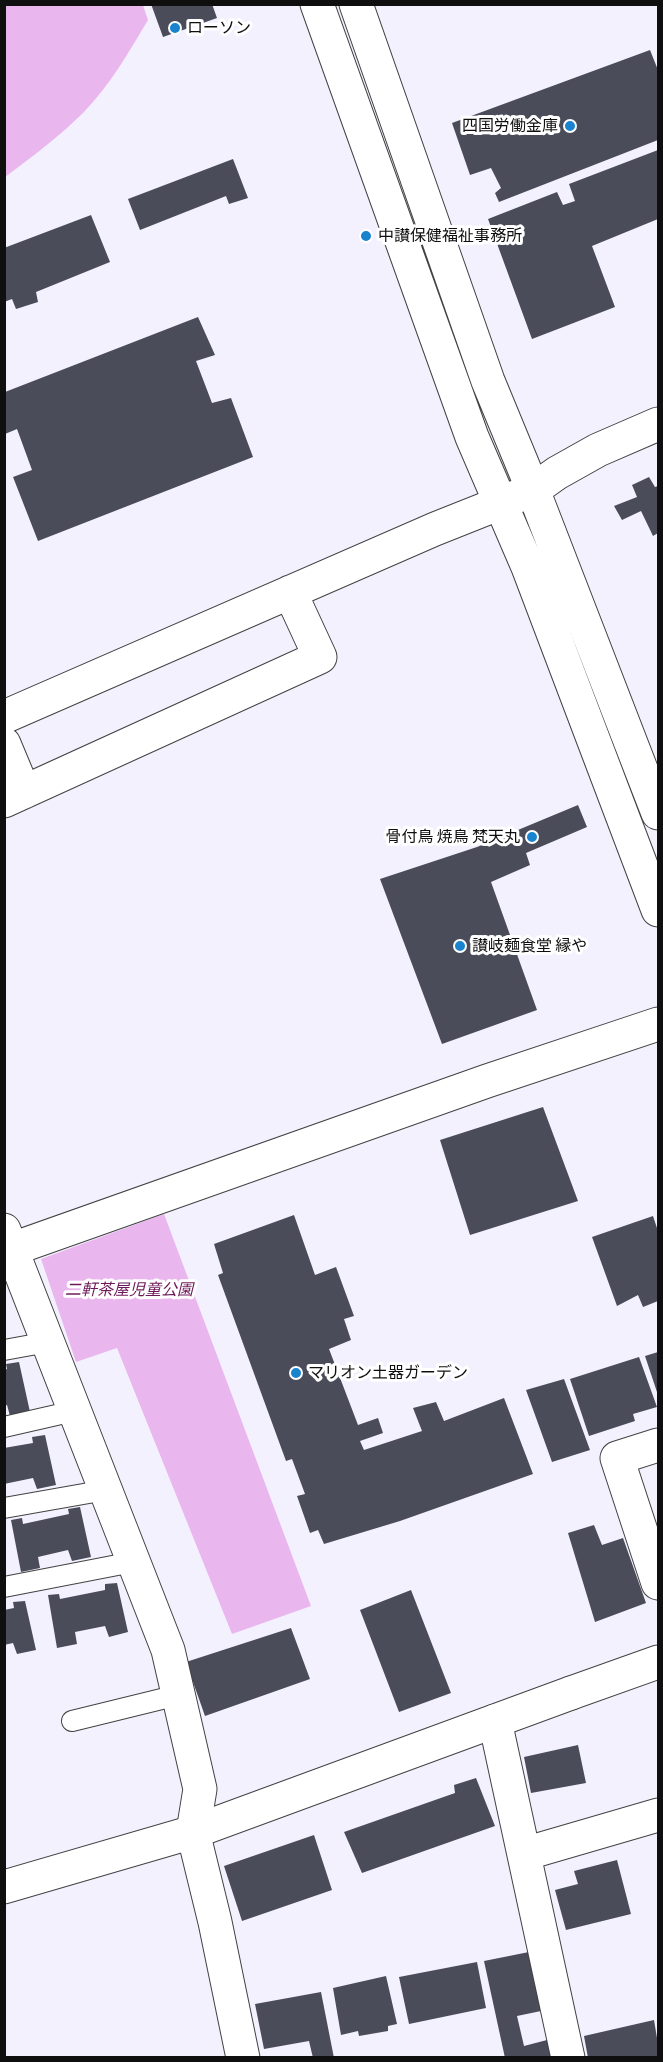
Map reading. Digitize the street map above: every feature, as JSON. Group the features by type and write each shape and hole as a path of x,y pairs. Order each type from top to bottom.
{"street":[{"path":"317,4 472,437 528,567 658,910"},
{"path":"356,4 488,381 533,490 658,813"},
{"path":"4,717 435,529 533,490 557,472 598,450 658,424"},
{"path":"4,744 14,796 320,657 290,592"},
{"path":"243,2058 215,1922 193,1832 200,1789 168,1650 48,1342 7,1244 658,1023"},
{"path":"658,1445 617,1458 658,1583"},
{"path":"4,1887 193,1832 658,1662"},
{"path":"495,1721 568,2058"},
{"path":"524,1854 658,1815"}],"lane":[{"path":"4,1350 48,1342"},
{"path":"4,1427 74,1411"},
{"path":"4,1508 106,1490"},
{"path":"4,1587 133,1562"},
{"path":"72,1721 178,1695"}],"green space":[{"path":"5,4 143,5 148,20 111,79 84,112 56,138 5,177"},
{"name":"二軒茶屋児童公園","path":"164,1214 311,1606 232,1634 117,1348 76,1362 41,1259"}],"building":[{"name":"ローソン","path":"151,4 212,4 217,18 163,37"},
{"path":"650,50 658,70 658,140 499,202 495,193 501,188 491,168 470,175 452,123"},
{"path":"658,150 658,219 592,246 615,307 532,339 488,219 557,192 563,205 575,201 569,184"},
{"path":"233,159 248,198 229,204 226,196 140,230 128,199"},
{"path":"91,215 110,262 36,292 38,302 16,309 12,299 4,302 4,248"},
{"path":"198,317 215,355 196,361 212,403 231,398 253,457 38,541 13,477 32,470 17,429 5,434 5,392"},
{"path":"649,477 655,487 658,486 658,533 653,536 641,511 622,520 614,506 637,497 632,485"},
{"name":"讃岐麺食堂 縁や","path":"578,805 587,827 526,853 530,865 491,882 537,1010 442,1044 380,879 477,847"},
{"path":"543,1107 578,1201 470,1235 440,1140"},
{"name":"マリオン土器ガーデン","path":"294,1215 315,1275 336,1267 354,1316 344,1319 351,1340 329,1349 358,1425 378,1418 383,1433 360,1441 364,1450 422,1431 413,1408 436,1402 444,1421 504,1398 533,1474 400,1521 324,1544 318,1530 310,1533 297,1496 305,1494 292,1459 286,1461 218,1275 223,1273 214,1244"},
{"path":"653,1216 658,1231 658,1301 643,1307 638,1295 617,1306 592,1237"},
{"path":"658,1352 658,1395 645,1356"},
{"path":"639,1357 657,1407 633,1414 635,1421 589,1436 570,1379"},
{"path":"19,1362 30,1412 10,1416 7,1405 4,1406 4,1370 7,1369 6,1364"},
{"path":"564,1379 590,1450 552,1462 526,1390"},
{"path":"45,1435 56,1485 37,1489 33,1478 4,1484 4,1448 33,1443 32,1437"},
{"path":"80,1507 91,1557 72,1561 68,1550 38,1557 40,1568 21,1572 11,1520 22,1518 23,1524 69,1514 68,1509"},
{"path":"594,1525 602,1545 623,1538 646,1603 595,1622 568,1533"},
{"path":"117,1583 128,1632 109,1637 105,1626 75,1632 77,1644 57,1648 48,1595 59,1594 60,1599 105,1590 105,1584"},
{"path":"411,1590 451,1693 399,1712 360,1610"},
{"path":"25,1601 36,1650 17,1654 13,1643 4,1645 4,1610 14,1608 13,1602"},
{"path":"291,1628 310,1679 205,1716 186,1662"},
{"path":"578,1745 586,1783 531,1793 524,1757"},
{"path":"476,1778 495,1826 362,1873 344,1832 455,1793 454,1785"},
{"path":"314,1835 332,1890 242,1921 224,1866"},
{"path":"617,1860 631,1914 566,1930 555,1890 578,1884 574,1871"},
{"path":"529,1952 541,2011 517,2016 524,2046 547,2040 551,2058 505,2058 484,1961"},
{"path":"477,1962 486,2008 409,2024 399,1977"},
{"path":"386,1976 397,2024 388,2026 388,2031 359,2036 358,2031 341,2035 333,1988"},
{"path":"321,1992 334,2058 313,2058 309,2041 264,2049 255,2004"},
{"path":"654,2020 658,2058 588,2058 584,2036"}],"place":[{"name":"ローソン","path":"175,28"},
{"name":"四国労働金庫","path":"570,126"},
{"name":"中讃保健福祉事務所","path":"366,236"},
{"name":"骨付鳥 焼鳥 梵天丸","path":"532,837"},
{"name":"讃岐麺食堂 縁や","path":"460,946"},
{"name":"マリオン土器ガーデン","path":"296,1373"}]}
